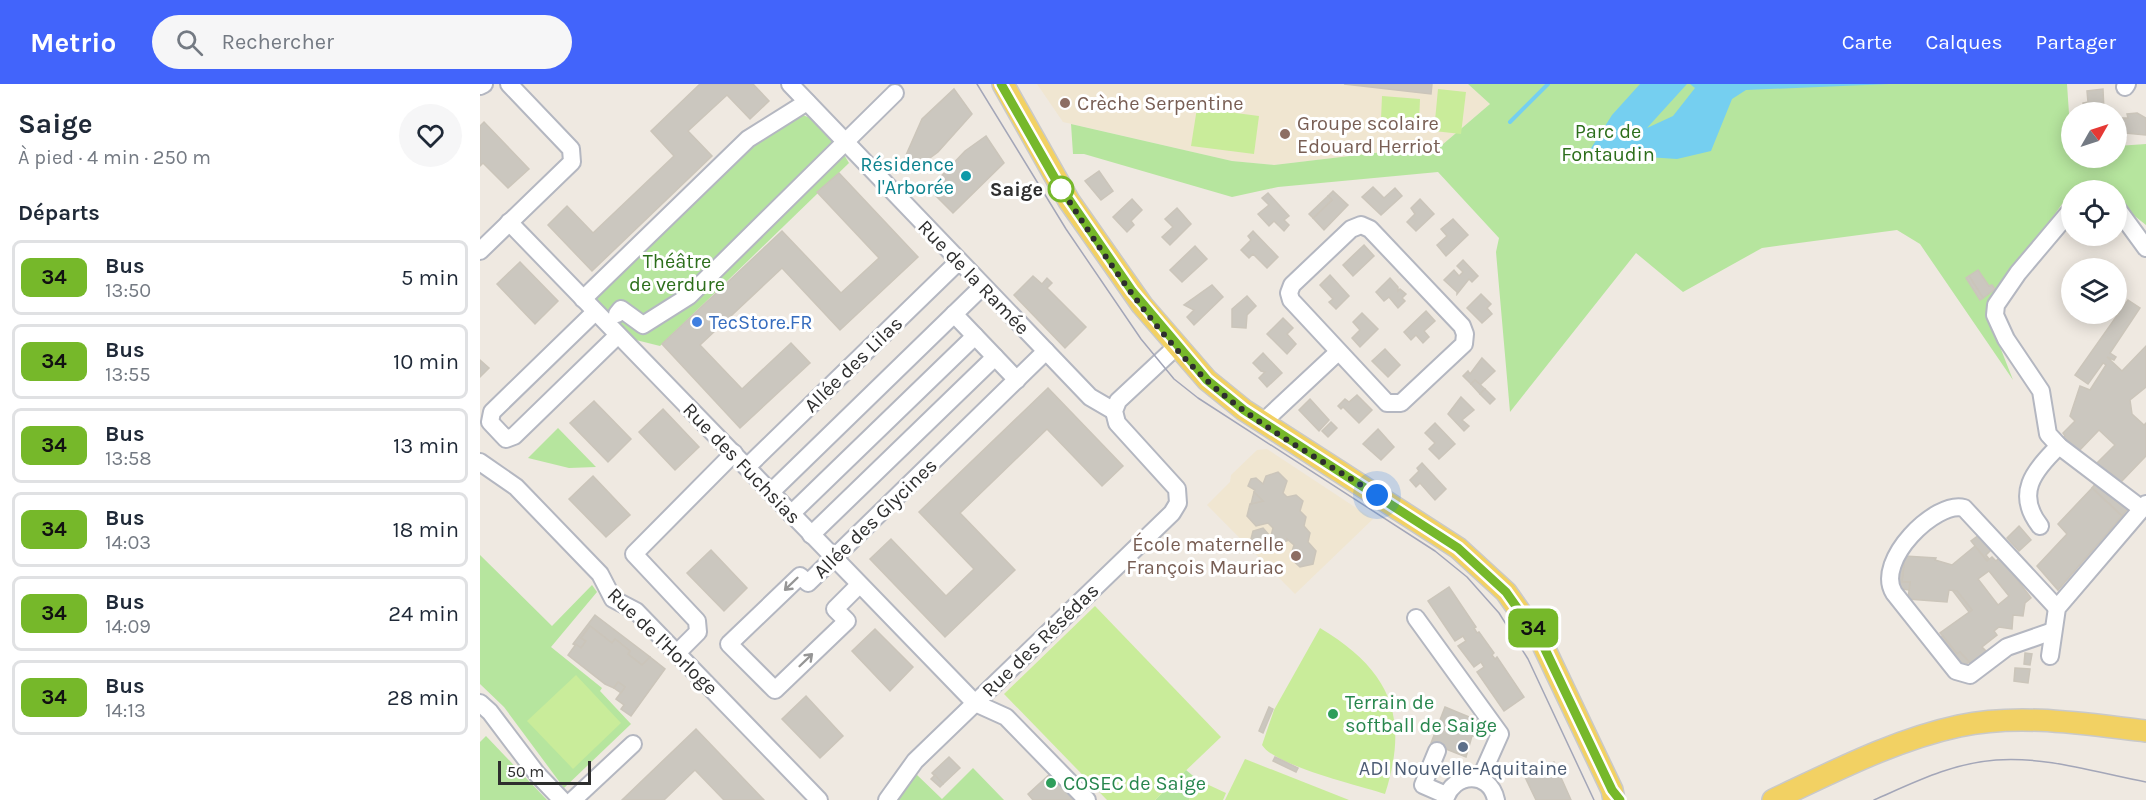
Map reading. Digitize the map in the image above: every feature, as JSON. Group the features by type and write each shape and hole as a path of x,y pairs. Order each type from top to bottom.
{"main road":[{"path":"1003,85 1057,182 1173,350 1202,386 1263,422 1458,548 1506,592 1542,643 1615,797"},
{"path":"1773,800 1900,743 1961,726 2028,720 2146,731"},
{"path":"1792,800 1903,750 1964,733 2056,729 2146,740"}],"street":[{"path":"480,251 572,162 571,148 509,84"},
{"name":"Rue de la Ramée","path":"790,84 1095,402 1114,411"},
{"path":"616,314 621,309 643,325 688,296 895,93"},
{"path":"583,299 748,139 807,102"},
{"name":"Rue des Fuchsias","path":"509,222 975,703"},
{"path":"2050,657 2057,608 2144,506 2059,446 2048,434 2041,391 2006,339 1995,315 1996,306 2018,273 2061,222"},
{"path":"2127,222 2146,249"},
{"path":"1361,225 1377,237 1462,326 1465,334 1464,344 1401,403 1393,405 1387,403 1338,352 1291,300 1289,293 1292,285 1351,229 1361,225"},
{"name":"Allée des Lilas","path":"747,467 959,261"},
{"path":"771,492 983,286"},
{"path":"595,312 492,412 490,422 506,439 514,436 618,335"},
{"path":"954,314 1017,380"},
{"path":"791,514 975,336"},
{"path":"1114,411 1120,398 1173,350"},
{"name":"Allée des Glycines","path":"860,585 835,609 847,621 775,690 729,644 800,576 808,583 834,559 1046,351"},
{"path":"1263,422 1338,352"},
{"path":"811,535 995,357"},
{"name":"Rue des Résédas","path":"887,800 915,760 1168,517 1178,503 1177,489 1124,432 1117,423 1114,411"},
{"path":"2040,526 2029,512 2028,489 2045,460 2059,446"},
{"path":"677,653 698,632 697,621 634,554 734,453"},
{"name":"Rue de l'Horloge","path":"480,462 516,487 600,574 613,599 636,611 819,800"},
{"path":"2053,631 2007,647 1970,675 1961,674 1956,671 1894,593 1890,586 1890,569 1894,557 1905,541 1939,512 1955,505 1964,508 1971,515 2057,608"},
{"path":"1416,618 1500,734 1480,779"},
{"path":"480,703 490,711 537,774 562,800"},
{"path":"975,703 1006,717 1088,800"},
{"path":"573,800 633,744"},
{"path":"1437,751 1423,785 1445,798 1458,781 1473,777 1480,779 1493,789 1497,800"}],"shaded area":[{"name":"Groupe scolaire Edouard Herriot","path":"1037,84 1468,84 1490,104 1442,145 1274,165 1232,161 1063,122"},
{"name":"École maternelle François Mauriac","path":"1267,449 1373,519 1295,594 1207,505 1230,482 1231,475 1257,450"}],"green space":[{"name":"Parc de Fontaudin","path":"1468,84 2067,84 2068,102 2061,102 2061,168 2127,168 2127,145 2146,144 2146,225 2127,210 2127,180 2061,180 2061,205 1986,311 2013,380 1920,244 1897,230 1762,248 1683,292 1636,253 1510,412 1496,252 1499,238 1438,172 1278,187 1232,197 1084,154 1073,154 1071,124 1232,161 1274,165 1442,145 1490,104"},
{"path":"1438,89 1466,92 1461,134 1434,131"},
{"path":"1382,96 1420,99 1419,123 1381,119"},
{"path":"1197,108 1259,116 1254,154 1191,146"},
{"name":"Théâtre de verdure","path":"802,115 823,127 849,163 660,346 628,338 591,297 752,142 787,119"},
{"path":"558,428 596,467 569,468 528,458"},
{"path":"480,555 552,626 592,585 597,592 551,647 602,688 600,691 631,724 564,788 504,707 480,684"},
{"path":"1095,606 1221,737 1155,800 1107,800 1004,694"},
{"name":"Terrain de softball de Saige","path":"1320,628 1344,644 1363,661 1378,678 1388,698 1394,718 1395,741 1385,794 1300,767 1270,753 1262,745 1274,710"},
{"path":"576,675 621,723 573,769 527,721"},
{"path":"486,736 547,800 480,800 480,742"},
{"path":"1245,759 1349,800 1225,800"},
{"path":"973,768 1004,800 889,800 916,774 942,799"},
{"path":"1186,770 1198,780 1189,800 1155,800"},
{"path":"1198,780 1226,793 1223,800 1189,800"}],"water":[{"path":"1640,84 1687,84 1647,128 1673,116 1695,88 1690,84 1889,84 1746,90 1732,99 1711,151 1677,159 1588,153 1612,115"}],"building":[{"path":"700,84 753,84 769,101 750,119 727,95 688,131 712,156 592,271 548,225 567,206 593,233 674,156 651,131"},
{"path":"1344,84 1432,84 1431,94"},
{"path":"954,89 972,114 938,152 911,172 903,162 922,119"},
{"path":"2103,89 2104,102 2088,102 2087,91"},
{"path":"2137,113 2146,118 2146,135 2127,133 2127,114"},
{"path":"484,122 529,169 508,188 483,163 480,166 480,126"},
{"name":"Résidence l'Arborée","path":"986,136 1004,163 953,213 929,189 965,151"},
{"path":"1099,171 1113,191 1101,200 1085,181"},
{"path":"839,173 918,257 840,330 782,268 700,345 742,389 791,343 810,363 740,428 662,344 782,231 841,293 879,258 817,192"},
{"path":"1373,187 1384,198 1395,188 1402,196 1381,215 1362,197"},
{"path":"1333,191 1348,205 1324,230 1313,218 1332,200 1328,196"},
{"path":"1268,193 1289,216 1284,220 1289,225 1284,231 1274,221 1269,226 1258,214 1269,205 1262,198"},
{"path":"1328,196 1332,200 1313,218 1309,214"},
{"path":"1132,199 1142,210 1131,221 1134,225 1127,232 1113,217"},
{"path":"1420,199 1434,214 1416,231 1407,222 1415,214 1411,208"},
{"path":"1177,208 1191,224 1170,245 1162,237 1173,227 1165,219"},
{"path":"1453,219 1468,235 1446,256 1437,245 1447,236 1441,229"},
{"path":"1253,231 1278,257 1267,268 1253,254 1249,258 1241,250 1251,240 1248,236"},
{"path":"1364,245 1374,256 1353,276 1343,265"},
{"path":"1195,246 1207,259 1182,282 1170,270"},
{"path":"1463,260 1478,276 1472,282 1469,279 1457,294 1444,280 1454,270 1459,276 1463,272 1457,266"},
{"path":"520,262 558,301 535,324 497,284"},
{"path":"1978,270 1989,286 1992,285 1995,289 1983,298 1969,276"},
{"path":"1330,275 1349,296 1336,309 1329,302 1333,299 1320,285"},
{"path":"1033,276 1042,284 1047,278 1052,283 1047,288 1086,327 1065,348 1014,295"},
{"path":"1969,276 1983,298 1980,300 1966,278"},
{"path":"1390,278 1398,287 1398,291 1400,289 1406,294 1402,298 1405,301 1398,308 1389,297 1384,301 1376,292"},
{"path":"1212,285 1223,297 1194,325 1187,317 1194,310 1184,305"},
{"path":"1481,294 1491,304 1487,308 1492,314 1482,323 1467,308"},
{"path":"1247,296 1256,306 1247,315 1246,328 1232,327 1232,309"},
{"path":"2127,301 2140,308 2110,353 2116,357 2114,360 2107,357 2122,371 2146,346 2146,387 2130,400 2132,414 2144,425 2146,423 2146,456 2121,482 2111,473 2106,479 2093,467 2115,445 2099,430 2078,452 2063,438 2065,436 2063,433 2075,421 2070,416 2080,386 2090,390 2106,365 2103,363 2088,384 2075,375 2111,324 2127,324"},
{"path":"1426,311 1435,321 1424,331 1429,337 1423,343 1416,335 1411,340 1404,332"},
{"path":"1362,313 1378,329 1360,347 1352,338 1360,330 1353,322"},
{"path":"1283,318 1293,328 1287,334 1296,344 1287,354 1267,334"},
{"path":"1385,349 1400,365 1388,377 1372,361"},
{"path":"1263,353 1282,373 1267,387 1259,378 1265,372 1253,363"},
{"path":"1482,358 1495,371 1480,385 1475,380 1471,384 1463,376 1468,371 1470,374"},
{"path":"480,360 489,368 480,377"},
{"path":"1475,380 1485,389 1480,394 1471,384"},
{"path":"1048,388 1123,466 1102,486 1047,429 960,513 1015,570 945,637 870,559 891,539 946,596 974,569 919,512"},
{"path":"1485,389 1495,399 1490,404 1480,394"},
{"path":"1357,395 1372,410 1359,423 1343,407 1341,409 1338,406 1345,399 1349,402"},
{"path":"1461,397 1474,410 1462,420 1469,426 1464,431 1448,414"},
{"path":"1310,399 1329,420 1319,431 1299,410"},
{"path":"594,401 631,439 608,462 570,423"},
{"path":"663,409 699,447 675,470 639,432"},
{"path":"1331,422 1337,428 1328,437 1322,431"},
{"path":"1435,423 1455,444 1439,459 1429,449 1435,443 1425,433"},
{"path":"1378,429 1394,447 1381,460 1363,444"},
{"path":"1422,463 1446,489 1435,500 1420,483 1416,487 1410,480 1419,471 1417,468"},
{"path":"1278,472 1287,481 1283,493 1287,497 1296,495 1303,501 1300,511 1306,517 1304,526 1310,533 1308,542 1316,551 1313,564 1300,567 1290,558 1294,545 1287,539 1287,541 1277,543 1271,536 1273,528 1268,523 1256,526 1247,516 1250,504 1263,501 1254,492 1255,490 1248,486 1251,479 1256,478 1263,484 1266,476"},
{"path":"593,476 630,515 606,537 569,499"},
{"path":"2096,483 2115,499 2130,506 2122,516 2092,488"},
{"path":"2092,488 2122,516 2058,590 2037,566 2067,534 2058,524"},
{"path":"1254,492 1263,501 1251,504"},
{"path":"2019,526 2031,540 2019,551 2007,538"},
{"path":"1263,528 1269,535 1266,544 1257,546 1251,539 1253,531"},
{"path":"1979,535 1991,550 1986,555 1989,559 1987,561 1971,541"},
{"path":"1975,546 1987,561 1992,557 1996,561 1999,558 2004,562 2031,598 2025,603 2023,616 2013,615 2012,629 1999,627 1994,631 1997,635 1982,647 1987,652 1972,666 1960,652 1957,654 1940,633 1972,610 1957,591 1949,590 1947,602 1908,599 1910,582 1902,582 1905,556 1936,558 1935,560 1952,565","holes":["1989,571 2009,596 1998,605 1978,579"]},
{"path":"711,550 747,588 724,611 687,573"},
{"path":"1897,560 1904,560 1902,582 1910,582 1909,590 1894,588"},
{"path":"1449,587 1476,627 1474,628 1477,633 1479,632 1494,653 1492,655 1495,659 1497,657 1524,697 1504,711 1477,672 1484,667 1481,662 1474,667 1458,646 1466,641 1463,636 1455,641 1428,601"},
{"path":"1953,591 1957,591 1972,610 1969,612"},
{"path":"595,615 650,657 646,663 642,665 615,639 612,643 590,626 581,638 586,641 581,648 573,644"},
{"path":"590,626 612,643 615,639 642,665 650,657 665,669 631,716 621,709 624,705 616,699 625,687 618,682 614,688 605,684 568,655 576,644 581,648 586,641 581,638"},
{"path":"875,629 913,667 890,691 852,651"},
{"path":"1943,636 1957,654 1960,652 1969,662 1960,669 1937,640"},
{"path":"2025,653 2032,654 2030,665 2024,664"},
{"path":"2015,668 2030,669 2028,683 2014,681"},
{"path":"618,682 625,687 621,693 614,688"},
{"path":"806,696 843,736 820,758 782,719"},
{"path":"1269,707 1273,709 1263,733 1259,731"},
{"path":"1445,707 1481,722 1475,736 1472,736 1466,757 1431,743"},
{"path":"696,729 764,800 724,800 695,770 664,800 622,800"},
{"path":"949,757 960,768 943,784 932,773"},
{"path":"1275,757 1298,768 1296,772 1273,761"},
{"path":"1554,762 1571,800 1536,800 1525,777"},
{"name":"COSEC de Saige","path":"1052,772 1076,800 1033,800 1028,794"},
{"path":"935,775 943,784 940,787 931,779"}],"waterway":[{"path":"1510,122 1548,84"}],"tram line":[{"path":"977,84 1066,229 1141,339 1174,379 1198,398 1435,551 1467,577 1499,613 1528,659 1594,800"},
{"path":"1874,800 1948,769 1996,760 2033,760 2146,782"}],"bus line":[{"name":"34","path":"1001,84 1069,201 1142,305 1207,380 1244,410 1458,548 1506,592 1542,643 1612,790 1620,800"}],"place":[{"name":"Crèche Serpentine","path":"1065,103"},
{"name":"Groupe scolaire Edouard Herriot","path":"1285,134"},
{"name":"Résidence l'Arborée","path":"966,176"},
{"name":"Saige","path":"1061,189"},
{"name":"TecStore.FR","path":"697,322"},
{"name":"École maternelle François Mauriac","path":"1296,556"},
{"name":"Terrain de softball de Saige","path":"1333,714"},
{"name":"ADI Nouvelle-Aquitaine","path":"1463,747"},
{"name":"COSEC de Saige","path":"1051,783"}],"route":[{"path":"1061,189 1057,182 1142,305 1207,380 1244,410 1377,495"}]}
